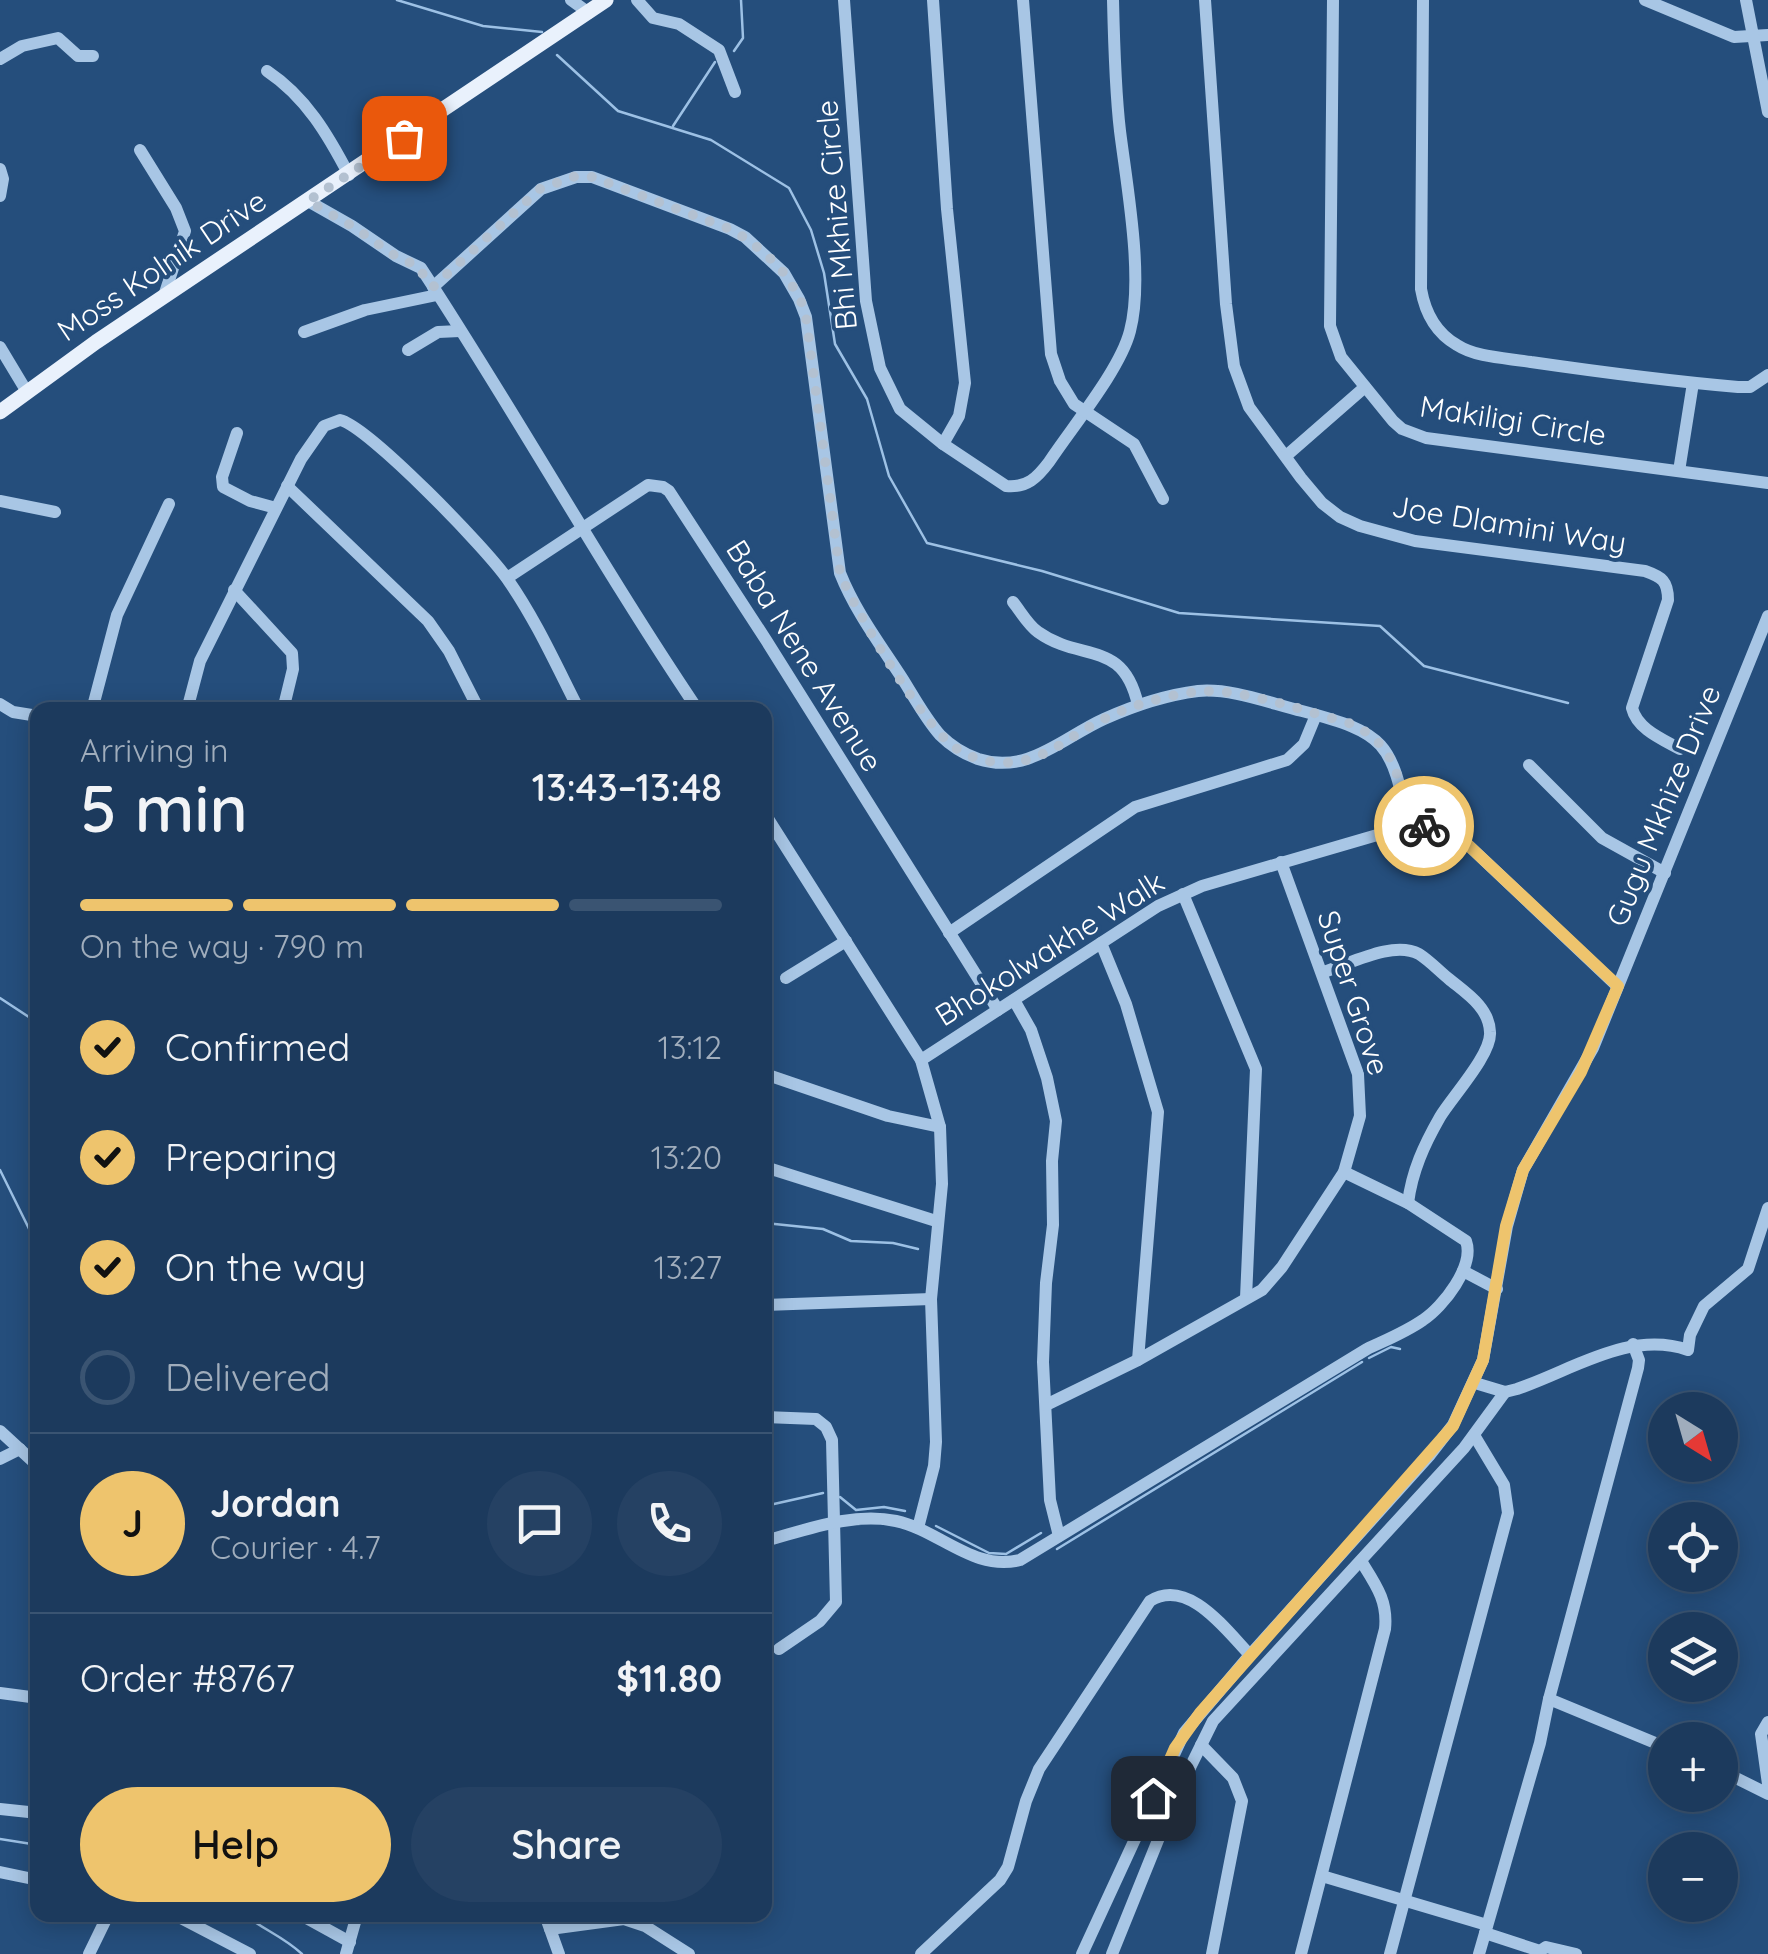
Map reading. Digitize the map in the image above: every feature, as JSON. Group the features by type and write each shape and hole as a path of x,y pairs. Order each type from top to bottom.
{"main road":[{"name":"Moss Kolnik Drive","path":"0,412 164,296 606,0"}],"street":[{"path":"572,0 589,13"},
{"path":"637,0 653,18 679,24 719,50 735,92"},
{"name":"Bhi Mkhize Circle","path":"844,0 860,244 873,342 888,388 900,409 943,444 1006,486 1017,487 1038,477 1125,346 1133,316 1132,221 1120,128 1113,0"},
{"path":"933,0 947,209 965,383 959,416 943,444"},
{"path":"1024,0 1051,354 1060,381 1082,412 1134,444 1163,499"},
{"name":"Joe Dlamini Way","path":"1205,0 1226,304 1234,366 1248,407 1322,503 1360,526 1415,542 1660,576 1668,588 1668,600 1632,708 1641,725 1680,750"},
{"name":"Makiligi Circle","path":"1333,0 1330,326 1341,356 1365,387 1402,428 1426,438 1768,483"},
{"path":"1422,0 1420,270 1423,301 1432,322 1459,348 1478,354 1693,383 1750,387 1768,375"},
{"path":"1645,0 1722,34 1761,37"},
{"path":"1746,0 1761,37 1768,112"},
{"path":"0,60 22,46 58,38 78,56 93,56"},
{"path":"267,71 318,120 349,175"},
{"path":"140,150 176,208 185,231 182,251 164,296"},
{"path":"0,168 0,196"},
{"path":"304,332 364,310 435,291 540,189 576,176 608,182 730,229 765,253 800,298 806,317 840,573 854,604 940,735 980,760 1016,763 1034,758 1101,720 1138,705 1200,691 1223,691 1352,724 1379,741 1394,766 1408,826"},
{"path":"308,201 401,260 415,264 693,702"},
{"path":"408,350 438,332 460,332"},
{"path":"0,347 27,392"},
{"path":"1679,471 1693,383"},
{"path":"1286,456 1365,387"},
{"path":"190,702 200,661 287,486 324,426 340,420 358,427 436,501 508,578 575,702"},
{"path":"237,434 222,477 223,487 250,501 276,508"},
{"name":"Baba Nene Avenue","path":"508,578 648,485 669,491 998,1010"},
{"path":"287,486 428,621 449,651 475,702"},
{"path":"0,501 55,512"},
{"path":"94,702 117,615 169,504"},
{"path":"234,590 292,653 294,669 285,702"},
{"path":"1013,602 1040,634 1115,662 1129,677 1138,705"},
{"name":"Gugu Mkhize Drive","path":"1082,1954 1175,1748 1250,1655 1453,1426 1475,1383 1488,1340 1506,1226 1523,1170 1581,1072 1768,616"},
{"path":"0,704 30,715"},
{"path":"948,933 1135,808 1287,760 1304,744 1316,715"},
{"path":"1530,765 1602,838 1665,873"},
{"path":"772,825 922,1060 940,1127 942,1184 931,1299 936,1442 918,1528"},
{"name":"Bhokolwakhe Walk","path":"922,1060 1158,906 1281,862 1408,826 1440,828 1467,844 1618,986"},
{"name":"Super Grove","path":"1046,1404 1138,1360 1271,1282 1344,1172 1357,1134 1361,1090 1324,972 1281,862"},
{"path":"1183,894 1256,1069 1246,1298"},
{"path":"786,978 846,942"},
{"path":"1101,943 1136,1034 1158,1112 1138,1360"},
{"path":"1324,972 1394,950 1408,950 1424,957 1460,987 1487,1018 1488,1045 1420,1156 1408,1203"},
{"path":"1014,1000 1036,1046 1056,1121 1052,1161 1054,1224 1044,1312 1050,1500 1059,1536"},
{"path":"772,1076 888,1116 940,1127"},
{"path":"772,1168 936,1221"},
{"path":"772,1539 833,1523 884,1519 918,1528 986,1562 1005,1564 1020,1560 1367,1349 1422,1321 1439,1306 1462,1271 1469,1250 1458,1235 1408,1203 1344,1172"},
{"path":"1112,1954 1175,1798 1225,1706 1474,1434 1505,1392 1633,1344 1658,1343 1688,1350 1690,1335 1704,1306 1748,1269 1768,1208"},
{"path":"1462,1271 1496,1289"},
{"path":"772,1305 931,1299"},
{"path":"1479,1954 1540,1743 1548,1700 1638,1368 1633,1344"},
{"path":"1475,1383 1505,1392"},
{"path":"772,1417 816,1419 826,1428 834,1454 833,1523 838,1575 836,1602 820,1621 779,1650"},
{"path":"0,1432 30,1458"},
{"path":"1390,1954 1508,1514 1504,1486 1474,1434"},
{"path":"0,1459 20,1449"},
{"path":"1301,1954 1385,1630 1388,1610 1360,1561"},
{"path":"921,1954 1000,1880 1008,1867 1039,1769 1150,1602 1158,1596 1180,1595 1201,1607 1250,1655"},
{"path":"0,1693 30,1697"},
{"path":"1548,1700 1648,1740"},
{"path":"1768,1722 1761,1734 1768,1784"},
{"path":"1201,1745 1233,1778 1242,1801 1212,1954"},
{"path":"1738,1779 1768,1794"},
{"path":"0,1809 30,1811"},
{"path":"0,1872 30,1878"},
{"path":"1322,1876 1486,1929 1541,1952 1546,1947 1576,1954"},
{"path":"89,1954 105,1922"},
{"path":"188,1922 250,1954"},
{"path":"311,1922 348,1948 355,1922"},
{"path":"547,1922 559,1954"},
{"path":"636,1922 689,1954"}],"waterway":[{"path":"397,0 483,26 542,32"},
{"path":"734,51 743,38 741,0"},
{"path":"557,55 618,111 711,140 789,188 811,230 824,273 835,344 867,399 889,476 927,543 1042,571 1179,613 1380,626 1424,666 1568,703"},
{"path":"673,126 715,62"},
{"path":"0,998 30,1018"},
{"path":"0,1170 30,1231"},
{"path":"772,1224 823,1229 851,1241 918,1249"},
{"path":"1369,1358 1391,1347 1400,1349"},
{"path":"1057,1549 1362,1362"},
{"path":"772,1504 823,1493"},
{"path":"840,1497 856,1510 884,1507 905,1511"},
{"path":"936,1526 989,1553 1006,1554 1041,1533"},
{"path":"0,1839 30,1844"},
{"path":"256,1922 302,1954"}],"way so far":[{"path":"404,138 308,201 401,260 421,268 433,287 540,189 576,176 608,182 730,229 765,253 792,285 806,317 837,555 846,589 929,721 962,752 980,760 1016,763 1034,758 1101,720 1138,705 1180,694 1223,691 1352,724 1367,732 1388,752 1400,783 1408,826 1424,826"}],"route":[{"path":"1153,1798 1175,1748 1200,1713 1453,1426 1483,1360 1506,1226 1523,1170 1581,1072 1618,986 1467,844 1440,828 1424,826"}]}
